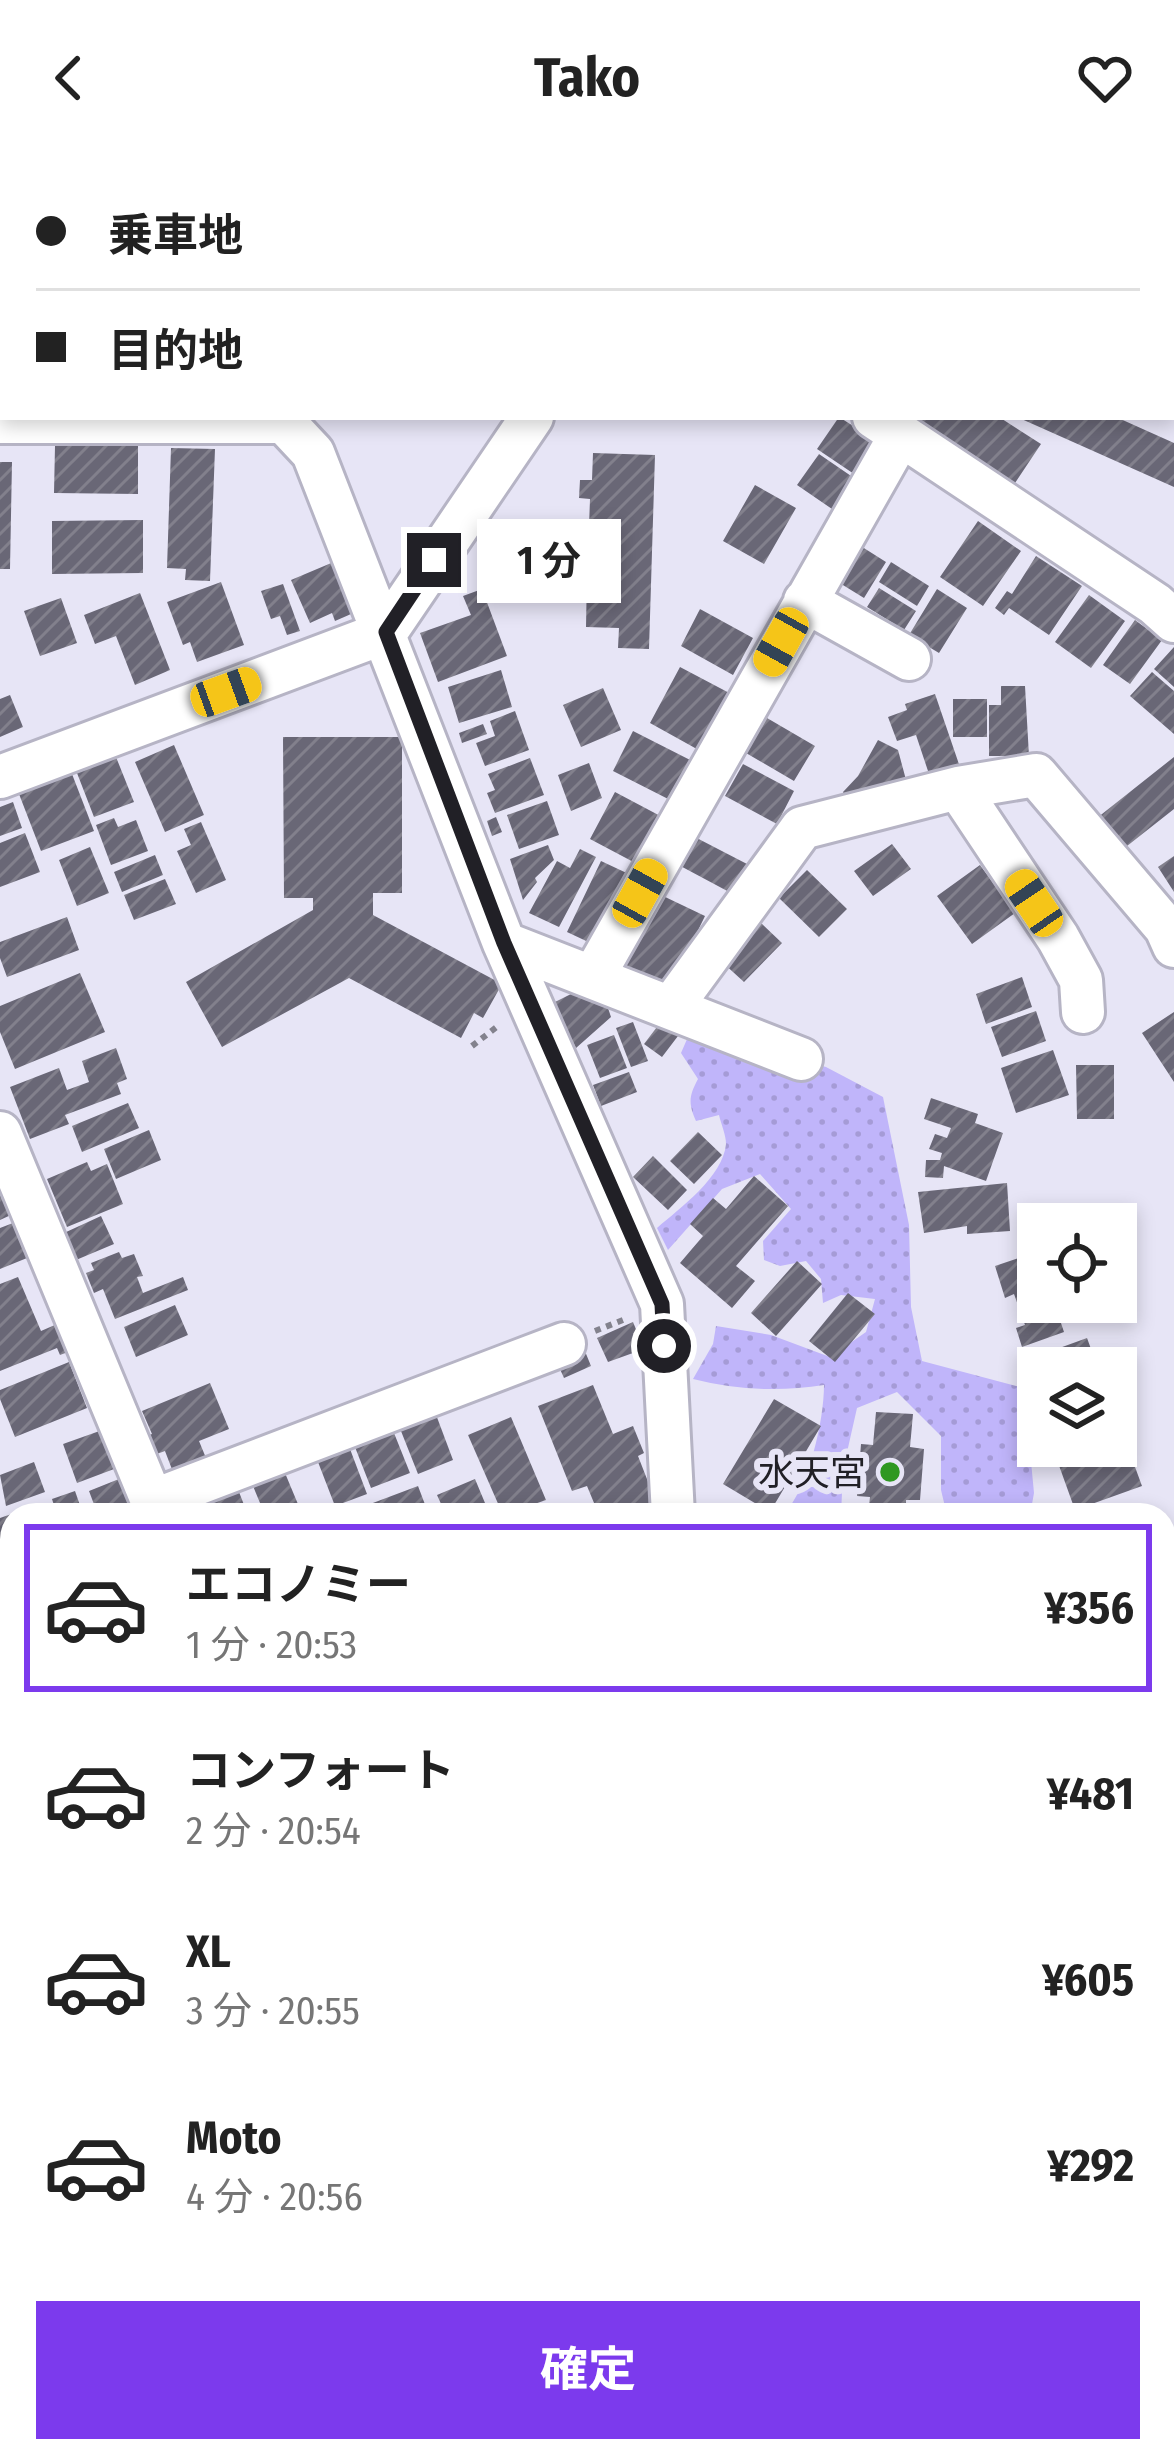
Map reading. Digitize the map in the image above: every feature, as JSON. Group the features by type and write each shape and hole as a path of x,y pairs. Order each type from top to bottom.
{"street":[{"path":"0,777 386,632 530,420"},
{"path":"0,422 284,422 314,453 642,1294 662,1304 672,1503"},
{"path":"593,977 805,601 887,427 1174,621"},
{"path":"805,601 910,659"},
{"path":"673,1006 802,828 958,788 1036,775 1166,928 1174,946"},
{"path":"958,788 1070,959 1081,980 1083,1012"},
{"path":"504,943 801,1059"},
{"path":"0,1133 153,1503"},
{"path":"167,1503 564,1344"}],"path":[{"path":"564,1344 642,1294"}],"shaded area":[{"path":"691,1030 826,1067 883,1097 909,1225 911,1307 922,1361 1017,1386 1017,1467 1032,1467 1032,1503 944,1503 941,1436 897,1392 857,1408 843,1470 842,1503 792,1503 813,1453 824,1385 758,1389 693,1379 713,1344 716,1326 771,1335 830,1357 866,1332 875,1299 841,1295 823,1303 821,1279 806,1261 780,1266 764,1260 763,1241 791,1209 760,1174 722,1189 668,1250 657,1228 709,1180 726,1144 719,1115 696,1121 691,1095 698,1079 681,1053"}],"building":[{"path":"837,420 880,443 857,476 817,449"},
{"path":"906,420 1004,420 1041,444 1011,489"},
{"path":"1024,420 1123,420 1174,443 1174,487"},
{"path":"55,446 138,446 138,494 54,493"},
{"path":"171,448 215,449 210,581 185,580 186,569 167,568"},
{"path":"593,453 655,455 649,649 618,648 619,628 586,627 587,573 575,572 575,553 588,554 590,499 579,498 580,480 592,480"},
{"path":"819,454 854,478 832,509 797,485"},
{"path":"0,462 12,462 10,569 0,569"},
{"path":"755,485 796,508 764,564 723,541"},
{"path":"143,520 143,573 52,574 52,521"},
{"path":"978,521 1021,551 983,606 940,577"},
{"path":"848,538 886,562 864,598 825,574"},
{"path":"1036,556 1082,586 1049,635 1009,608 1004,615 995,608 1007,591 1012,594"},
{"path":"336,561 358,611 335,621 332,613 310,623 291,580"},
{"path":"891,562 929,586 917,606 879,582"},
{"path":"221,582 244,645 197,662 190,642 183,645 167,602"},
{"path":"283,584 300,631 287,635 280,616 271,619 261,591"},
{"path":"879,588 916,611 904,630 867,607"},
{"path":"482,589 507,656 438,682 420,633 471,615 463,596"},
{"path":"937,589 967,608 939,653 909,635"},
{"path":"140,593 170,670 135,685 116,636 95,644 84,615"},
{"path":"1089,595 1125,621 1091,668 1055,642"},
{"path":"61,598 77,643 40,656 24,611"},
{"path":"700,609 753,638 733,675 681,646"},
{"path":"1135,620 1162,640 1130,684 1103,665"},
{"path":"1174,647 1174,687 1154,669"},
{"path":"680,667 735,696 704,753 650,723"},
{"path":"501,670 512,707 459,723 448,687"},
{"path":"1152,672 1174,691 1174,734 1130,696"},
{"path":"1001,686 1025,686 1029,756 989,756 989,705 1001,705"},
{"path":"603,688 621,730 581,747 563,705"},
{"path":"935,694 962,773 932,783 916,735 897,741 888,717 907,710 905,704"},
{"path":"10,695 23,727 0,737 0,699"},
{"path":"953,699 987,699 987,737 953,737"},
{"path":"515,711 529,750 485,766 476,743 495,736 490,721"},
{"path":"767,718 815,746 794,781 746,753"},
{"path":"483,724 487,734 462,743 459,733"},
{"path":"633,731 698,764 678,804 613,771"},
{"path":"283,737 402,737 402,893 373,893 373,915 502,984 483,1018 474,1013 461,1038 349,978 222,1047 186,982 313,910 313,898 284,898"},
{"path":"878,740 898,750 909,791 849,808 843,792"},
{"path":"174,745 204,815 165,832 135,762"},
{"path":"116,757 134,802 94,817 77,773"},
{"path":"1174,757 1174,809 1122,850 1097,818"},
{"path":"530,758 544,795 495,813 487,793 495,790 488,774"},
{"path":"589,763 602,798 571,811 558,775"},
{"path":"743,764 794,791 777,824 725,796"},
{"path":"72,774 94,831 41,851 19,794"},
{"path":"615,792 666,819 641,866 590,839"},
{"path":"547,801 559,835 519,849 507,815"},
{"path":"13,802 22,828 0,836 0,807"},
{"path":"496,817 502,832 492,836 487,821"},
{"path":"114,818 118,827 136,820 148,851 111,865 96,825"},
{"path":"201,822 226,880 196,893 177,851 191,845 184,829"},
{"path":"25,833 40,872 0,887 0,843"},
{"path":"689,834 747,864 731,893 673,862"},
{"path":"892,844 911,869 873,896 854,871"},
{"path":"548,845 554,860 535,878 537,882 523,900 510,859"},
{"path":"90,847 109,893 77,906 59,860"},
{"path":"580,849 596,857 559,927 529,913 557,861 570,868"},
{"path":"155,855 163,875 122,892 114,872"},
{"path":"1174,856 1174,892 1158,867"},
{"path":"601,861 633,876 599,947 567,932"},
{"path":"980,865 1015,913 972,944 937,896"},
{"path":"807,870 847,909 819,937 779,898"},
{"path":"165,879 176,904 134,920 124,895"},
{"path":"661,895 705,916 666,996 622,974 635,947 627,943 633,930 642,935"},
{"path":"67,917 79,950 7,977 0,942"},
{"path":"760,922 782,943 744,982 722,962"},
{"path":"80,973 105,1032 15,1069 0,1032 0,1006"},
{"path":"1022,977 1032,1007 986,1024 976,994"},
{"path":"581,989 605,999 611,1017 576,1048 553,1003"},
{"path":"1036,1011 1046,1041 1002,1057 991,1027"},
{"path":"1174,1012 1174,1082 1142,1033"},
{"path":"633,1022 648,1061 631,1067 616,1028"},
{"path":"660,1023 678,1036 662,1057 644,1044"},
{"path":"614,1035 627,1068 600,1078 587,1045"},
{"path":"116,1048 127,1079 117,1083 121,1094 65,1115 69,1124 30,1139 10,1087 59,1068 67,1090 89,1082 82,1061"},
{"path":"1053,1050 1069,1095 1016,1113 1001,1068"},
{"path":"1076,1065 1114,1065 1114,1119 1077,1119"},
{"path":"629,1072 637,1092 601,1106 593,1085"},
{"path":"931,1098 978,1114 975,1123 1003,1133 986,1181 944,1166 943,1178 925,1177 926,1160 940,1160 942,1153 929,1149 935,1134 947,1138 951,1128 924,1119"},
{"path":"128,1103 139,1128 82,1152 72,1126"},
{"path":"149,1130 161,1160 116,1179 104,1149"},
{"path":"698,1132 722,1155 694,1184 670,1161"},
{"path":"653,1156 687,1190 668,1210 633,1177"},
{"path":"87,1162 91,1171 107,1164 123,1204 67,1227 47,1179"},
{"path":"754,1176 788,1206 736,1266 755,1281 732,1308 680,1263 703,1236 690,1224 713,1198 726,1209"},
{"path":"0,1182 13,1214 0,1220"},
{"path":"1007,1183 1010,1231 967,1234 967,1226 924,1233 918,1192"},
{"path":"101,1216 114,1244 76,1260 64,1233"},
{"path":"13,1223 27,1258 0,1269 0,1228"},
{"path":"119,1252 122,1258 134,1254 143,1276 137,1277 143,1293 183,1277 188,1290 115,1319 103,1289 94,1293 86,1273 94,1270 91,1263"},
{"path":"1017,1258 1017,1302 1014,1294 1005,1298 995,1266"},
{"path":"797,1261 822,1284 776,1336 751,1313"},
{"path":"18,1277 41,1331 64,1321 76,1349 60,1355 57,1348 0,1371 0,1284"},
{"path":"848,1293 875,1314 835,1362 809,1341"},
{"path":"175,1305 188,1335 136,1357 124,1327"},
{"path":"633,1322 644,1349 608,1362 597,1338"},
{"path":"1061,1323 1064,1332 1022,1347 1016,1328"},
{"path":"1087,1338 1090,1347 1062,1347"},
{"path":"582,1344 591,1366 564,1378 554,1356"},
{"path":"69,1362 87,1408 15,1437 0,1390"},
{"path":"210,1383 229,1429 199,1441 206,1458 173,1472 165,1451 154,1455 142,1411"},
{"path":"593,1385 613,1434 633,1426 644,1453 638,1456 656,1503 594,1503 587,1486 572,1491 538,1406"},
{"path":"774,1399 821,1426 775,1503 755,1503 723,1484"},
{"path":"435,1412 453,1460 418,1474 399,1426"},
{"name":"水天宮","path":"876,1412 913,1414 910,1447 924,1449 920,1500 869,1503 870,1497 857,1496 861,1444 873,1445"},
{"path":"511,1417 546,1500 498,1503 468,1435"},
{"path":"108,1428 122,1466 77,1483 63,1444"},
{"path":"392,1428 410,1473 371,1488 353,1442"},
{"path":"350,1449 367,1494 334,1503 318,1462"},
{"path":"34,1462 45,1492 5,1503 0,1475"},
{"path":"1060,1467 1135,1467 1142,1486 1095,1503 1072,1503"},
{"path":"285,1473 298,1503 260,1503 253,1486"},
{"path":"124,1477 134,1503 94,1503 89,1491"},
{"path":"475,1479 485,1503 441,1503 437,1495"},
{"path":"418,1486 424,1503 373,1503"},
{"path":"75,1491 79,1503 53,1503 52,1499"},
{"path":"239,1492 243,1503 212,1503"}],"place":[{"name":"水天宮","path":"890,1472"}],"route":[{"path":"434,560 386,632 504,943 662,1304 664,1346"}]}
